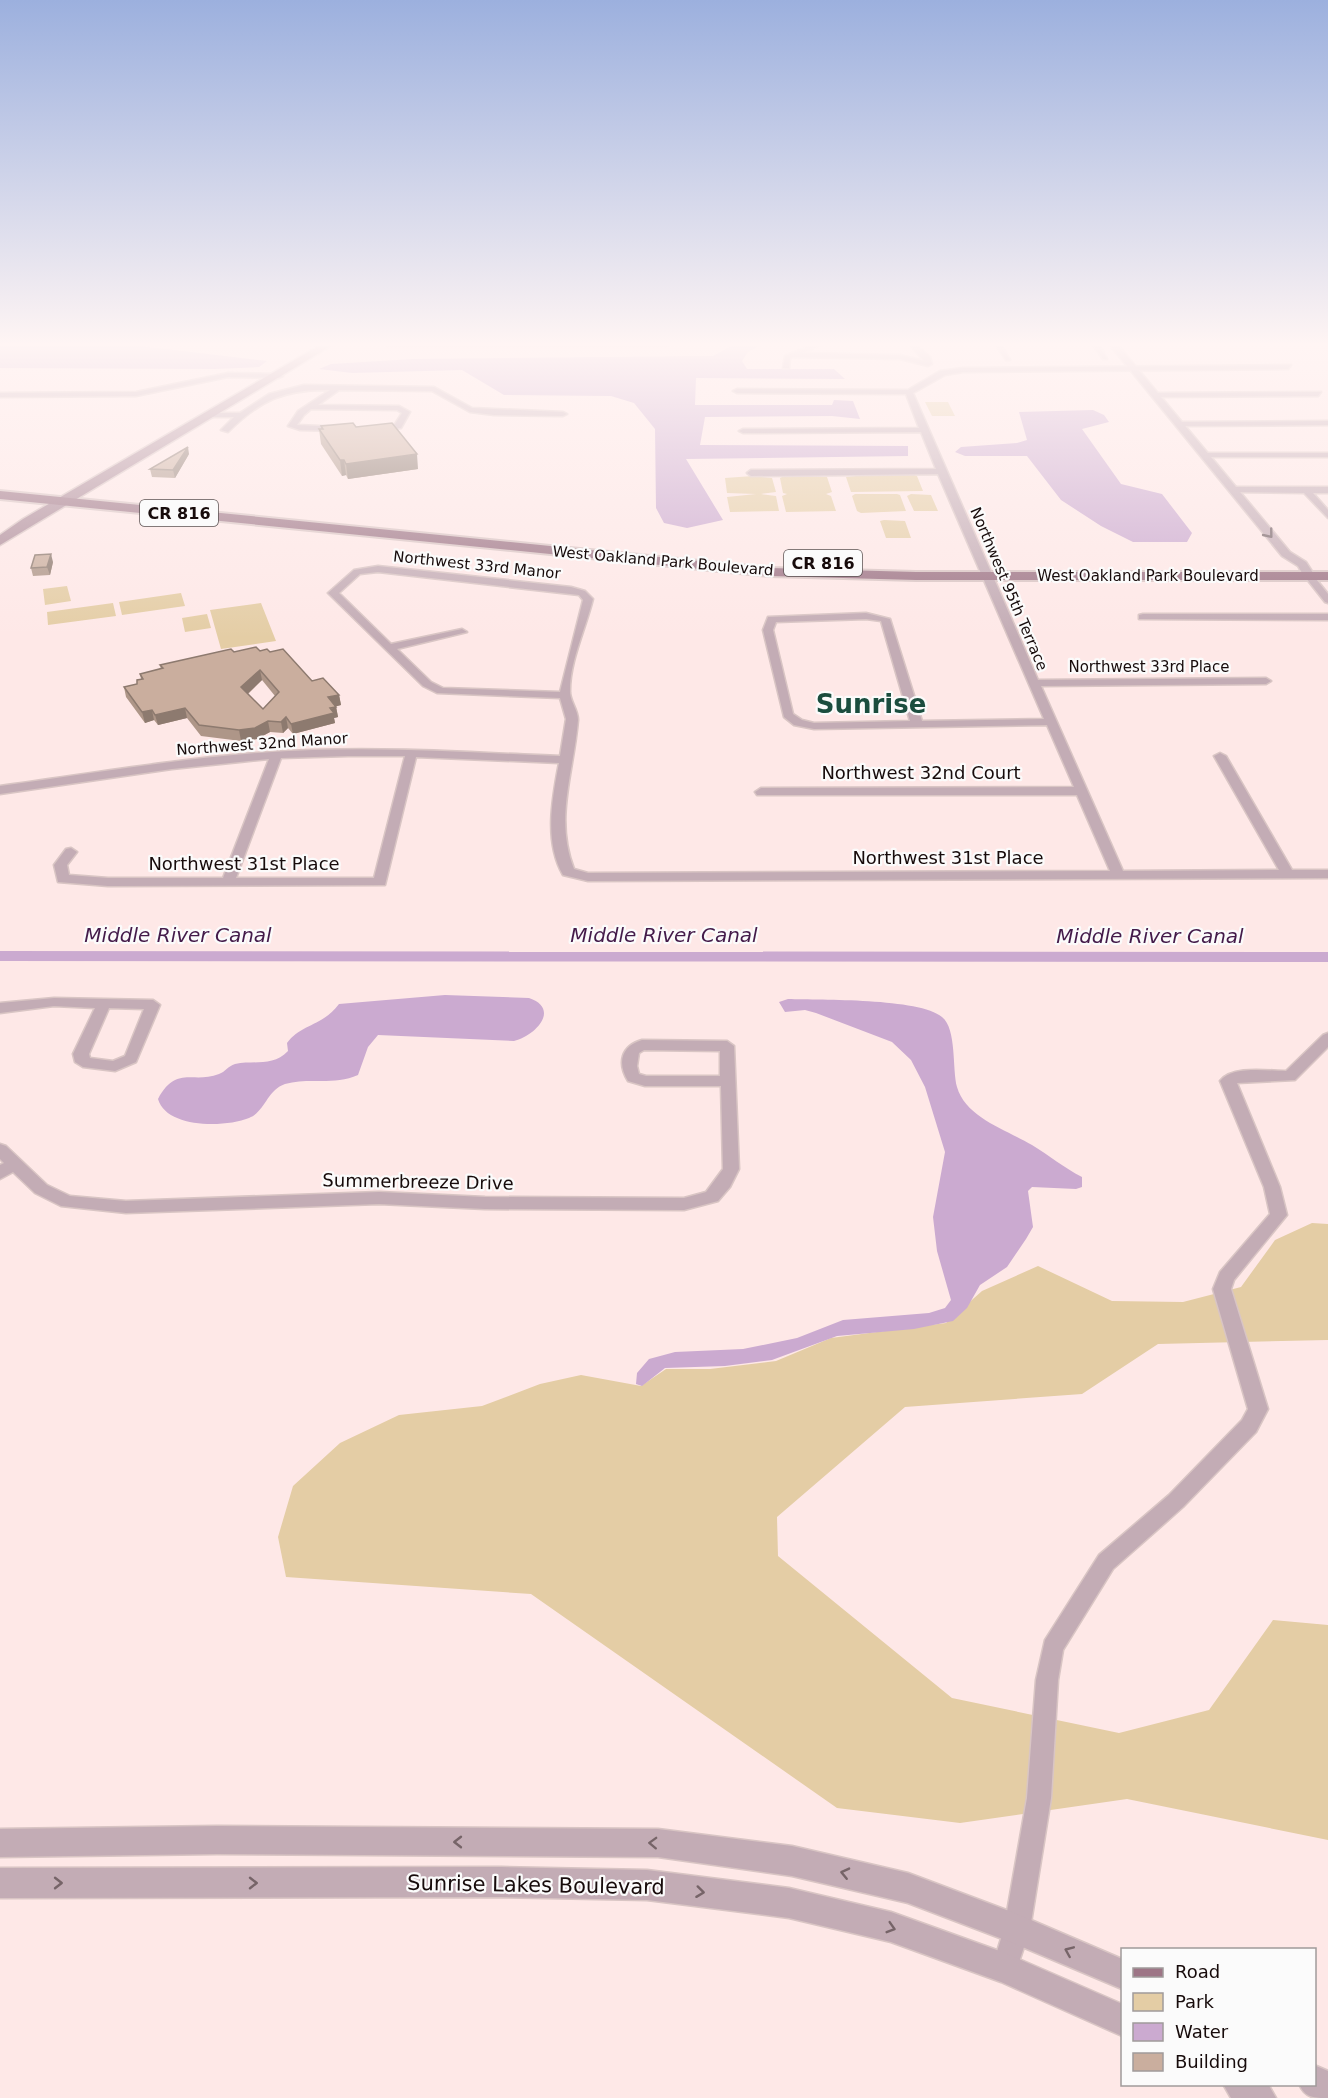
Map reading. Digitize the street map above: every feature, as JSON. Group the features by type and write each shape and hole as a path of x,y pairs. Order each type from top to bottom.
{"main road":[{"path":"0,541 68,495 154,442"},
{"path":"68,495 162,442"},
{"name":"West Oakland Park Boulevard","path":"0,484 68,495 709,556 986,570 1306,570 1328,564"},
{"name":"West Oakland Park Boulevard","path":"0,495 47,500 68,495"},
{"path":"0,528 47,500"},
{"name":"West Oakland Park Boulevard","path":"1306,570 1328,576"}],"street":[{"name":"Northwest 95th Terrace","path":"929,442 1118,875"},
{"path":"1193,442 1286,554 1306,570 1328,600"},
{"path":"1206,442 1281,531"},
{"path":"1204,455 1328,454"},
{"path":"751,473 942,471"},
{"path":"1234,490 1328,490"},
{"path":"1306,490 1328,515"},
{"path":"1295,547 1302,555 1306,570"},
{"name":"Northwest 33rd Manor","path":"391,647 333,593 357,572 368,570 582,593 588,599 565,695"},
{"path":"917,724 885,619 866,616 772,619 768,630 788,715 798,723 814,726 1051,722"},
{"path":"1143,617 1328,617"},
{"path":"391,647 462,632"},
{"path":"391,647 427,684 441,691 565,695 573,717 564,760"},
{"name":"Northwest 33rd Place","path":"1033,683 1266,681"},
{"name":"Northwest 32nd Manor","path":"0,790 152,768 276,755 352,752 564,760"},
{"name":"Northwest 31st Place","path":"71,852 60,865 63,879 108,882 380,882 411,754"},
{"path":"228,881 276,755"},
{"path":"1220,756 1288,874"},
{"name":"Northwest 31st Place","path":"564,760 558,825 559,852 568,872 588,877 1328,874"},
{"name":"Northwest 32nd Court","path":"761,792 1081,791"},
{"path":"0,1008 54,1002 153,1005 131,1059 115,1066 83,1062 81,1054 104,1004"},
{"path":"1005,1968 1017,1929 1039,1798 1047,1680 1053,1647 1106,1562 1176,1501 1249,1425 1258,1409 1222,1289 1226,1277 1279,1215 1272,1187 1228,1081 1236,1077 1290,1076 1328,1038"},
{"name":"Summerbreeze Drive","path":"0,1149 7,1169 67,1202 126,1207 380,1198 485,1203 684,1204 712,1197 724,1183 731,1169 729,1082 727,1046 642,1045 632,1050 629,1066 633,1077 645,1081 729,1082"},
{"path":"0,1843 240,1840 658,1843 792,1861 908,1888 1017,1929 1121,1974"},
{"name":"Sunrise Lakes Boulevard","path":"0,1883 501,1882 646,1885 789,1903 891,1927 1005,1968 1121,2020"},
{"path":"1241,2086 1260,2098"}],"green space":[{"path":"914,475 917,476 923,491 851,492 846,477"},
{"path":"753,476 772,478 776,492 761,494 776,496 779,511 730,512 727,497 756,494 727,493 725,478"},
{"path":"784,476 827,477 832,492 826,494 831,496 836,511 786,512 782,496 787,494 783,493 780,478"},
{"path":"855,494 900,495 906,511 861,513 857,511 852,496"},
{"path":"911,494 931,495 938,511 914,511 907,496"},
{"path":"880,521 905,521 911,538 886,538"},
{"path":"67,586 71,601 45,605 43,589"},
{"path":"181,593 185,606 122,615 119,602"},
{"path":"113,603 116,616 48,625 47,612"},
{"path":"261,603 276,641 221,649 210,610"},
{"path":"207,614 211,628 185,632 182,618"},
{"path":"1312,1223 1328,1224 1328,1340 1158,1344 1082,1394 905,1407 777,1517 778,1556 952,1698 1119,1733 1209,1710 1273,1620 1328,1625 1328,1840 1127,1799 960,1823 837,1808 531,1594 286,1577 278,1537 293,1486 340,1443 399,1415 482,1406 540,1384 581,1375 641,1386 666,1369 710,1369 776,1361 831,1338 946,1323 982,1291 1038,1266 1112,1301 1183,1302 1241,1287 1275,1240"}],"water":[{"path":"655,442 701,442 700,445 908,446 908,456 686,459 723,520 687,528 664,523 656,508"},
{"path":"1091,442 1121,484 1162,494 1192,533 1187,542 1133,542 1101,526 1061,500 1027,456 965,456 955,452 961,447 1017,443"},
{"path":"445,995 529,998 538,1003 544,1015 530,1034 514,1041 378,1035 368,1047 358,1075 340,1080 285,1084 274,1091 254,1115 238,1121 211,1124 184,1120 172,1116 163,1109 158,1099 172,1082 179,1079 210,1077 235,1064 270,1061 282,1056 288,1051 287,1043 293,1037 326,1017 339,1004"},
{"path":"788,999 892,1003 913,1006 942,1017 950,1030 957,1087 969,1107 988,1122 1032,1145 1082,1177 1082,1187 1076,1189 1032,1187 1028,1191 1033,1227 1007,1267 980,1285 967,1308 953,1321 914,1329 837,1336 772,1360 725,1366 665,1368 642,1386 636,1384 637,1373 649,1359 675,1352 743,1349 797,1338 843,1320 929,1313 945,1308 951,1300 937,1251 933,1217 945,1152 925,1087 911,1060 892,1042 816,1013 805,1010 785,1012 779,1002"}],"building":[{"path":"328,442 407,442 417,454 346,464 344,460 340,460"},
{"path":"188,447 173,470 150,469"},
{"path":"51,554 47,567 31,568 35,555"},
{"path":"256,647 260,651 267,649 270,652 283,649 312,681 323,678 339,695 328,697 336,707 330,708 334,713 291,724 286,717 281,722 268,721 255,728 239,730 199,725 185,708 155,715 152,710 142,712 124,687 137,684 137,680 143,679 140,674 163,668 160,665 231,649 234,652","holes":["260,670 279,692 263,709 241,687"]}],"waterway":[{"name":"Middle River Canal","path":"0,956 1328,957"}],"district":[{"name":"Sunrise","path":"871,704"}]}
